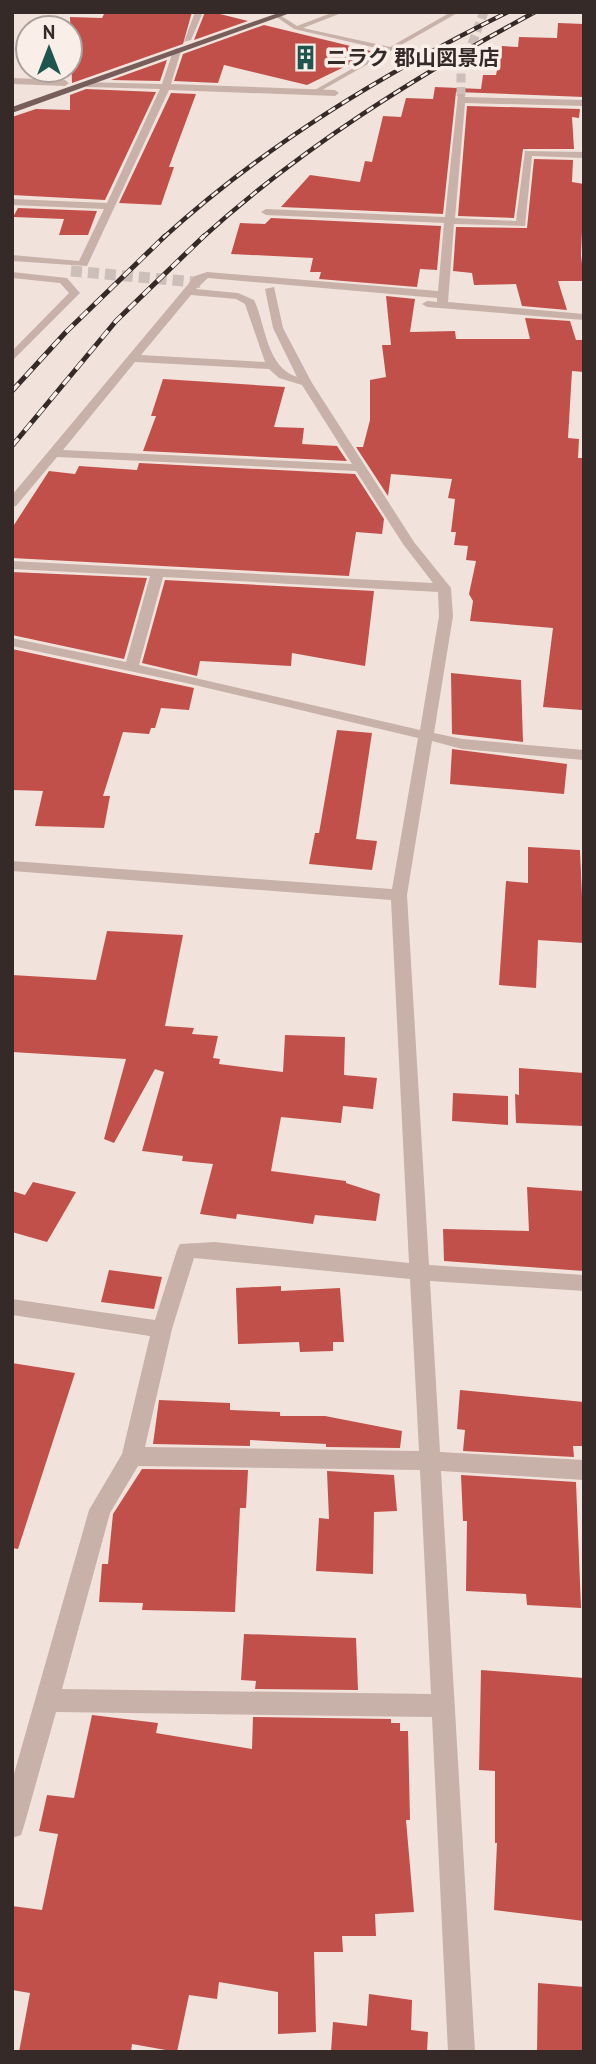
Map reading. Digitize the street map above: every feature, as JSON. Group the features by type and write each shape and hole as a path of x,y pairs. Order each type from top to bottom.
{"main road":[{"path":"84,76 261,12"},
{"path":"12,110 289,12"},
{"path":"12,101 62,84"}],"street":[{"path":"187,40 199,12"},
{"path":"12,275 67,276 83,264 166,86 177,51"},
{"path":"86,84 335,93"},
{"path":"442,300 461,98 584,103"},
{"path":"266,212 521,224 528,153 584,155"},
{"path":"12,202 111,206"},
{"path":"12,258 83,264"},
{"path":"12,266 67,276"},
{"path":"12,503 186,291 199,278 207,275 584,317"},
{"path":"13,357 75,293 67,276"},
{"path":"206,283 442,300"},
{"path":"270,289 278,328 306,383 409,544 444,588 446,616 399,895 462,2052"},
{"path":"186,291 238,296 250,302 272,366 283,376 306,383"},
{"path":"131,358 272,366"},
{"path":"53,453 359,468"},
{"path":"12,565 444,588"},
{"path":"131,668 158,573"},
{"path":"12,642 424,737 462,744 584,755"},
{"path":"12,866 399,895"},
{"path":"12,1826 100,1510 132,1456 162,1329 187,1250 215,1250 418,1272 584,1283"},
{"path":"12,1307 162,1329"},
{"path":"132,1456 429,1461 584,1470"},
{"path":"47,1700 442,1706"}],"lane":[{"path":"296,27 341,12"},
{"path":"314,92 456,12"},
{"path":"278,16 296,27 390,49"}],"building":[{"path":"105,12 192,12 183,44 84,79 84,17 102,18"},
{"path":"205,12 212,12 248,21 194,40"},
{"path":"558,23 584,24 584,97 456,92 443,214 281,207 310,175 360,182 365,161 372,162 383,116 401,117 406,98 433,99 435,87 481,89 483,75 496,75 502,46 518,47 519,37 557,38"},
{"path":"264,25 375,52 307,85 224,65 218,83 174,81 183,54"},
{"path":"167,60 160,81 111,80"},
{"path":"86,89 156,92 105,200 12,195 12,117 36,109 70,110 70,95"},
{"path":"171,93 196,94 169,167 174,167 161,205 119,203"},
{"path":"467,106 580,109 579,118 572,117 574,149 523,149 514,218 458,216"},
{"path":"534,159 573,160 572,182 584,184 581,255 584,281 558,281 567,310 522,306 516,284 474,285 472,273 453,271 456,227 527,228"},
{"path":"18,208 97,211 88,235 59,235 64,219 13,217"},
{"path":"271,218 441,226 437,270 420,269 417,287 319,279 321,272 310,272 313,258 231,254 240,223 265,224"},
{"path":"386,296 415,299 410,332 455,331 456,339 530,339 525,318 570,321 576,340 584,340 584,372 572,371 568,438 579,439 578,458 584,458 582,710 543,707 553,628 470,621 473,601 469,594 476,561 466,560 468,546 454,545 456,532 451,532 455,499 448,498 452,479 391,474 388,496 356,447 363,447 370,420 370,380 386,377 382,345 391,345"},
{"path":"163,379 285,387 274,427 304,428 302,444 337,446 347,461 143,451 156,416 151,416"},
{"path":"139,463 355,474 384,519 382,534 356,532 349,576 12,558 12,528 49,471 75,474 79,466 137,470"},
{"path":"12,572 147,578 124,659 12,635"},
{"path":"165,580 374,591 365,666 292,653 291,666 200,661 197,676 142,663"},
{"path":"12,649 194,688 189,710 161,708 155,728 151,728 149,734 123,732 103,796 110,796 104,828 35,826 43,791 12,790"},
{"path":"451,673 521,680 523,742 452,734"},
{"path":"337,730 372,733 356,839 377,841 372,870 309,864 315,833 319,833"},
{"path":"452,749 567,764 564,794 450,784"},
{"path":"528,847 580,850 584,943 538,940 536,988 499,985 506,881 528,883"},
{"path":"107,931 183,935 165,1026 194,1028 192,1034 218,1036 213,1058 220,1059 219,1064 283,1072 285,1035 345,1037 344,1075 377,1078 373,1109 343,1106 341,1123 281,1117 271,1171 346,1181 380,1194 376,1221 315,1215 313,1224 237,1214 236,1219 200,1214 213,1164 182,1161 183,1156 142,1151 164,1072 155,1069 114,1143 104,1139 126,1059 12,1052 12,975 96,980"},
{"path":"519,1068 584,1073 584,1126 516,1123 515,1094 519,1095"},
{"path":"453,1093 508,1096 508,1125 452,1121"},
{"path":"33,1182 76,1192 47,1242 12,1232 12,1191 25,1195"},
{"path":"527,1187 584,1191 584,1271 444,1261 443,1229 529,1231"},
{"path":"109,1270 162,1277 154,1309 101,1302"},
{"path":"281,1286 281,1291 340,1288 344,1342 333,1342 333,1351 300,1352 299,1342 238,1344 236,1288"},
{"path":"12,1363 75,1373 18,1549 12,1548"},
{"path":"460,1390 584,1402 584,1446 573,1446 574,1457 463,1451 465,1430 457,1429"},
{"path":"159,1400 230,1403 230,1410 280,1412 280,1416 325,1416 402,1431 400,1448 326,1447 326,1444 250,1440 250,1446 153,1444"},
{"path":"142,1469 248,1470 246,1508 240,1508 235,1612 142,1610 143,1603 99,1602 102,1564 108,1564 113,1514"},
{"path":"327,1471 394,1475 397,1511 374,1512 373,1574 316,1571 319,1518 329,1519"},
{"path":"461,1475 576,1482 581,1608 527,1605 526,1594 466,1591 467,1521 463,1521"},
{"path":"244,1634 356,1638 358,1690 255,1689 256,1681 241,1680"},
{"path":"481,1670 584,1678 584,1921 494,1910 497,1843 495,1771 479,1770"},
{"path":"92,1715 158,1723 156,1733 252,1749 253,1717 391,1719 391,1723 400,1723 400,1731 408,1731 410,1820 406,1820 414,1912 375,1914 376,1936 342,1936 343,1952 314,1952 316,2032 278,2034 278,1992 219,1982 217,1999 189,1995 177,2052 132,2044 131,2052 19,2052 30,1993 12,1990 12,1906 42,1910 58,1834 39,1831 47,1795 74,1798"},
{"path":"538,1983 584,1987 584,2052 537,2052"},
{"path":"369,1994 412,2000 411,2030 428,2032 427,2052 331,2052 333,2022 367,2026"}],"tunnel":[{"path":"461,96 461,73 484,12"},
{"path":"71,271 206,283"}],"railway":[{"path":"163,238 202,204 285,141 416,60 508,12"},
{"path":"202,238 279,173 361,115 535,12"},
{"path":"12,391 66,332 165,236"},
{"path":"12,446 116,321 204,236"}],"place":[{"name":"ニラク 郡山図景店","path":"306,58"}]}
